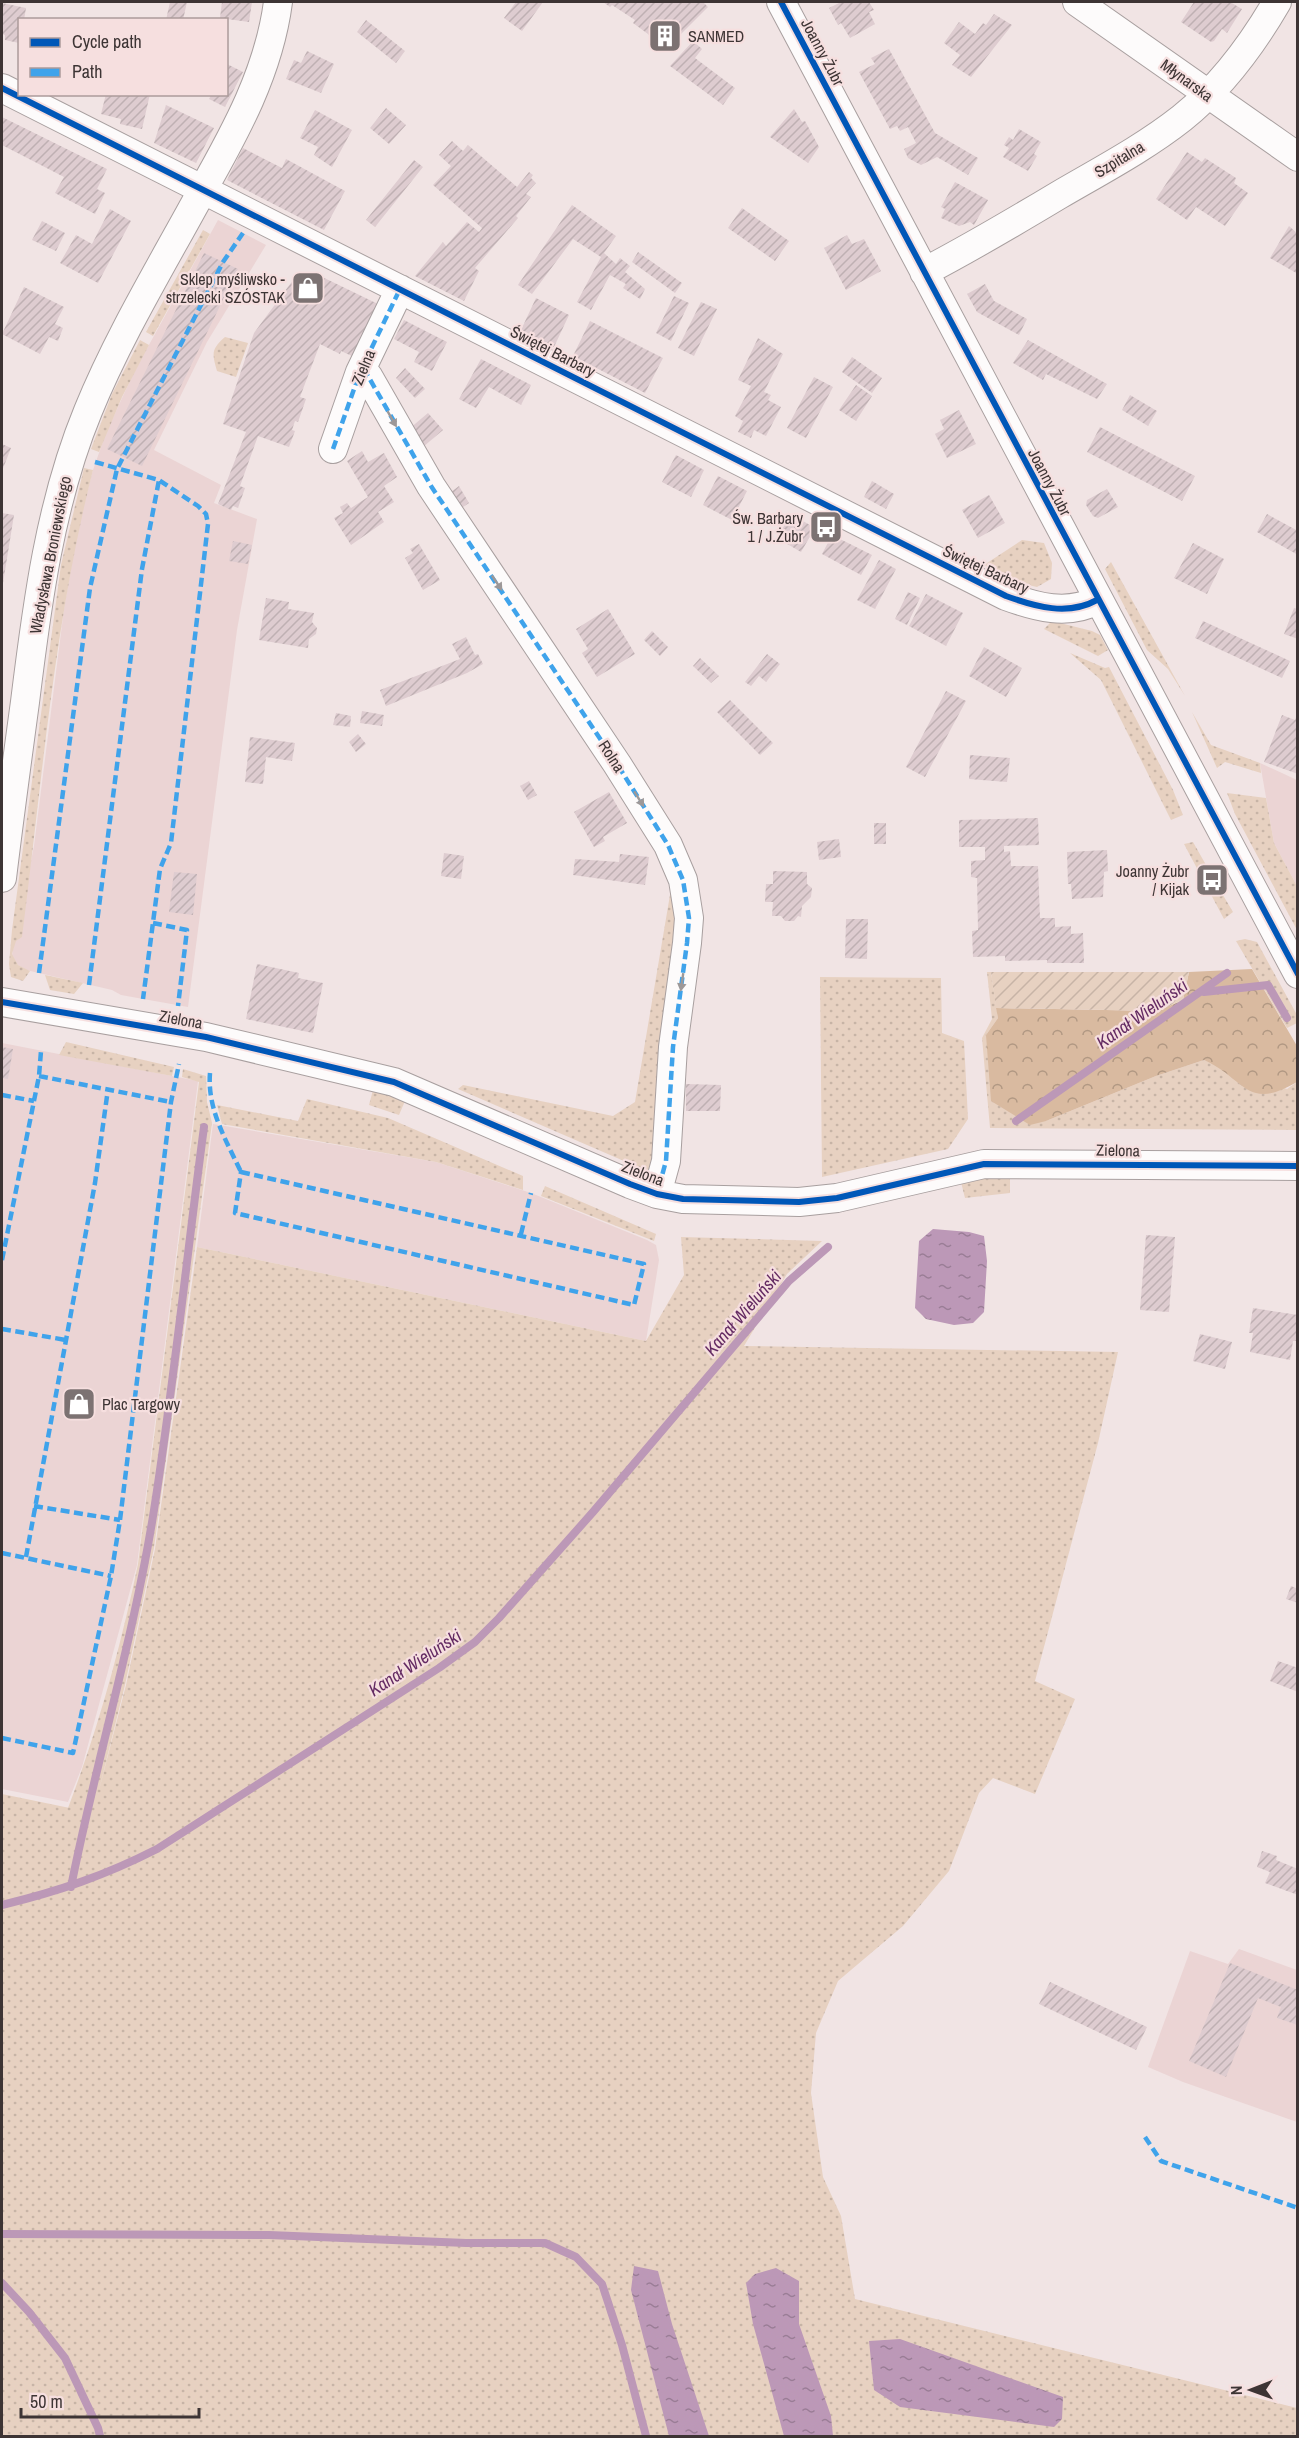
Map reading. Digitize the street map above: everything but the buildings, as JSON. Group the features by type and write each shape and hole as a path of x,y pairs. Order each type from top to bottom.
{"street":[{"name":"Władysława Broniewskiego","path":"2,878 36,621 63,480 88,411 116,351 256,87 270,46 278,2"},
{"name":"Joanny Żubr","path":"781,2 1097,600 1298,974"},
{"name":"Młynarska","path":"1077,2 1298,157"},
{"name":"Szpitalna","path":"924,272 987,238 1170,127 1207,95 1244,54 1277,2"},
{"name":"Świętej Barbary","path":"2,88 1006,596 1033,606 1060,609 1084,608 1097,600"},
{"name":"Zielna","path":"333,449 360,372 400,288"},
{"name":"Rolna","path":"360,372 368,376 431,486 617,764 668,845 683,880 689,918 687,943 673,1047 666,1161 657,1194"},
{"name":"Zielona","path":"2,1002 206,1037 394,1082 657,1194 694,1200 823,1201 970,1166 993,1163 1298,1166"}],"shaded area":[{"path":"218,220 266,245 207,342 154,450 221,485 214,503 257,519 237,630 188,1007 121,995 112,990 26,970 18,965 12,955 34,846 64,609 78,527 93,470 106,433 134,372"},
{"path":"203,230 210,234 153,336 146,332"},
{"path":"225,337 248,343 236,377 217,371 215,365 215,349"},
{"path":"140,340 149,345 122,397 99,452 91,449 112,394"},
{"path":"84,468 93,470 68,586 50,702 22,937 16,941 12,954 18,965 30,971 23,981 11,977 9,964 12,930 61,565"},
{"path":"1022,540 1044,543 1052,563 1051,579 1037,587 1019,583 984,565"},
{"path":"1111,562 1185,696 1168,669 1147,650 1105,569"},
{"path":"1052,621 1100,635 1108,650 1098,656 1044,629"},
{"path":"1070,653 1105,668 1109,667 1173,790 1183,815 1171,820 1101,680"},
{"path":"1192,712 1211,745 1260,763 1261,773 1225,762 1217,768"},
{"path":"1260,763 1297,780 1297,886 1274,843"},
{"path":"1227,793 1266,798 1274,843 1297,886 1297,930 1235,814"},
{"path":"1193,842 1210,872 1206,874 1213,886 1217,885 1233,912 1224,919 1184,844"},
{"path":"671,889 677,899 653,1164 647,1171 458,1089 463,1085 613,1116 635,1102"},
{"path":"1245,939 1257,942 1297,1015 1297,1023 1287,1028 1236,941"},
{"path":"987,972 991,972 998,1018 986,1035 1046,1121 1156,1076 1204,1060 1287,1089 1297,1082 1297,1130 990,1128 982,1038 992,1019"},
{"path":"991,972 1189,972 1183,1000 1157,1011 996,1008"},
{"path":"45,975 83,983 74,994 50,990"},
{"path":"820,977 941,978 942,1033 964,1041 968,1119 948,1149 822,1177"},
{"path":"66,1042 174,1067 172,1076 59,1055"},
{"name":"Plac Targowy","path":"2,1043 198,1081 137,1565 82,1767 68,1802 2,1789"},
{"path":"183,1069 206,1076 207,1102 212,1123 154,1548 125,1685 98,1794 126,1685 155,1549 197,1247 646,1341 684,1275 681,1237 822,1241 787,1274 744,1346 1118,1352 1098,1443 1035,1681 1075,1699 1035,1794 993,1778 979,1793 949,1871 903,1926 838,1981 816,2033 811,2093 823,2177 841,2216 855,2299 1297,2408 1297,2436 2,2436 2,1794 68,1808 108,1687 138,1564 199,1082 182,1077"},
{"path":"373,1090 405,1101 399,1115 369,1105"},
{"path":"307,1099 388,1118 523,1176 523,1190 436,1162 222,1124 217,1105 298,1121"},
{"path":"213,1124 436,1162 531,1193 647,1240 656,1245 659,1260 646,1341 197,1247"},
{"path":"990,1176 1010,1177 1010,1193 965,1198 961,1182"},
{"path":"545,1186 656,1234 654,1241 541,1196"},
{"path":"1239,1949 1297,1970 1297,2122 1183,2082 1148,2067 1190,1951 1228,1964"}],"green space":[{"path":"1252,969 1297,1046 1297,1082 1267,1094 1256,1093 1204,1060 1156,1076 1046,1121 1030,1125 991,1101 986,1035 998,1018 996,1008 1157,1011 1183,1000 1189,972"}],"water":[{"path":"933,1229 969,1232 984,1236 987,1261 984,1312 973,1323 954,1325 926,1319 915,1308 919,1241"},
{"path":"634,2266 658,2271 672,2324 709,2436 669,2436 631,2290"},
{"path":"776,2268 799,2281 799,2324 831,2416 833,2436 784,2436 753,2324 746,2283 755,2274"},
{"path":"900,2339 1063,2397 1062,2419 1054,2427 900,2407 874,2390 869,2341"}],"waterway":[{"name":"Kanał Wieluński","path":"1016,1121 1227,973"},
{"path":"1204,992 1268,985 1287,1018"},
{"path":"71,1887 146,1557 168,1414 204,1127"},
{"name":"Kanał Wieluński","path":"2,1905 81,1882 157,1849 439,1668 475,1642 593,1512 789,1281 828,1247"},
{"path":"2,2234 269,2235 466,2243 545,2243 576,2257 602,2284 622,2345 646,2436"},
{"path":"2,2283 29,2312 65,2358 100,2436"}],"marked path":[{"path":"39,973 90,588 117,469 223,262 243,233"},
{"path":"333,449 360,372 400,289"},
{"path":"360,372 368,376 431,486 617,764 668,845 683,880 689,918 687,943 673,1047 666,1161 657,1194"},
{"path":"95,462 159,480 198,506 206,514 208,524 171,843 160,869 143,999"},
{"path":"89,985 142,569 159,480"},
{"path":"153,923 187,930 178,1006"},
{"path":"2,1260 39,1076 41,1051"},
{"path":"2,1738 73,1753 111,1576 120,1520 171,1102 179,1064"},
{"path":"210,1073 211,1099 215,1112 241,1172"},
{"path":"39,1076 171,1102"},
{"path":"26,1557 95,1183 108,1089"},
{"path":"2,1095 34,1101"},
{"path":"241,1172 644,1264 634,1305 235,1213 241,1172"},
{"path":"521,1234 531,1193"},
{"path":"2,1329 66,1340"},
{"path":"34,1506 120,1520"},
{"path":"2,1553 111,1576"},
{"path":"1145,2137 1161,2161 1298,2208"}],"cycle path":[{"path":"781,2 1298,974"},
{"path":"2,88 1006,596 1029,604 1063,609 1075,608 1097,600"},
{"path":"2,1002 206,1037 394,1082 630,1184 657,1194 683,1199 799,1202 837,1198 984,1164 1298,1166"}],"place":[{"name":"SANMED","path":"665,36"},
{"name":"Sklep myśliwsko - strzelecki SZÓSTAK","path":"308,288"},
{"name":"Św. Barbary 1 / J.Żubr","path":"826,527"},
{"name":"Joanny Żubr / Kijak","path":"1212,880"},
{"name":"Plac Targowy","path":"79,1404"}]}
